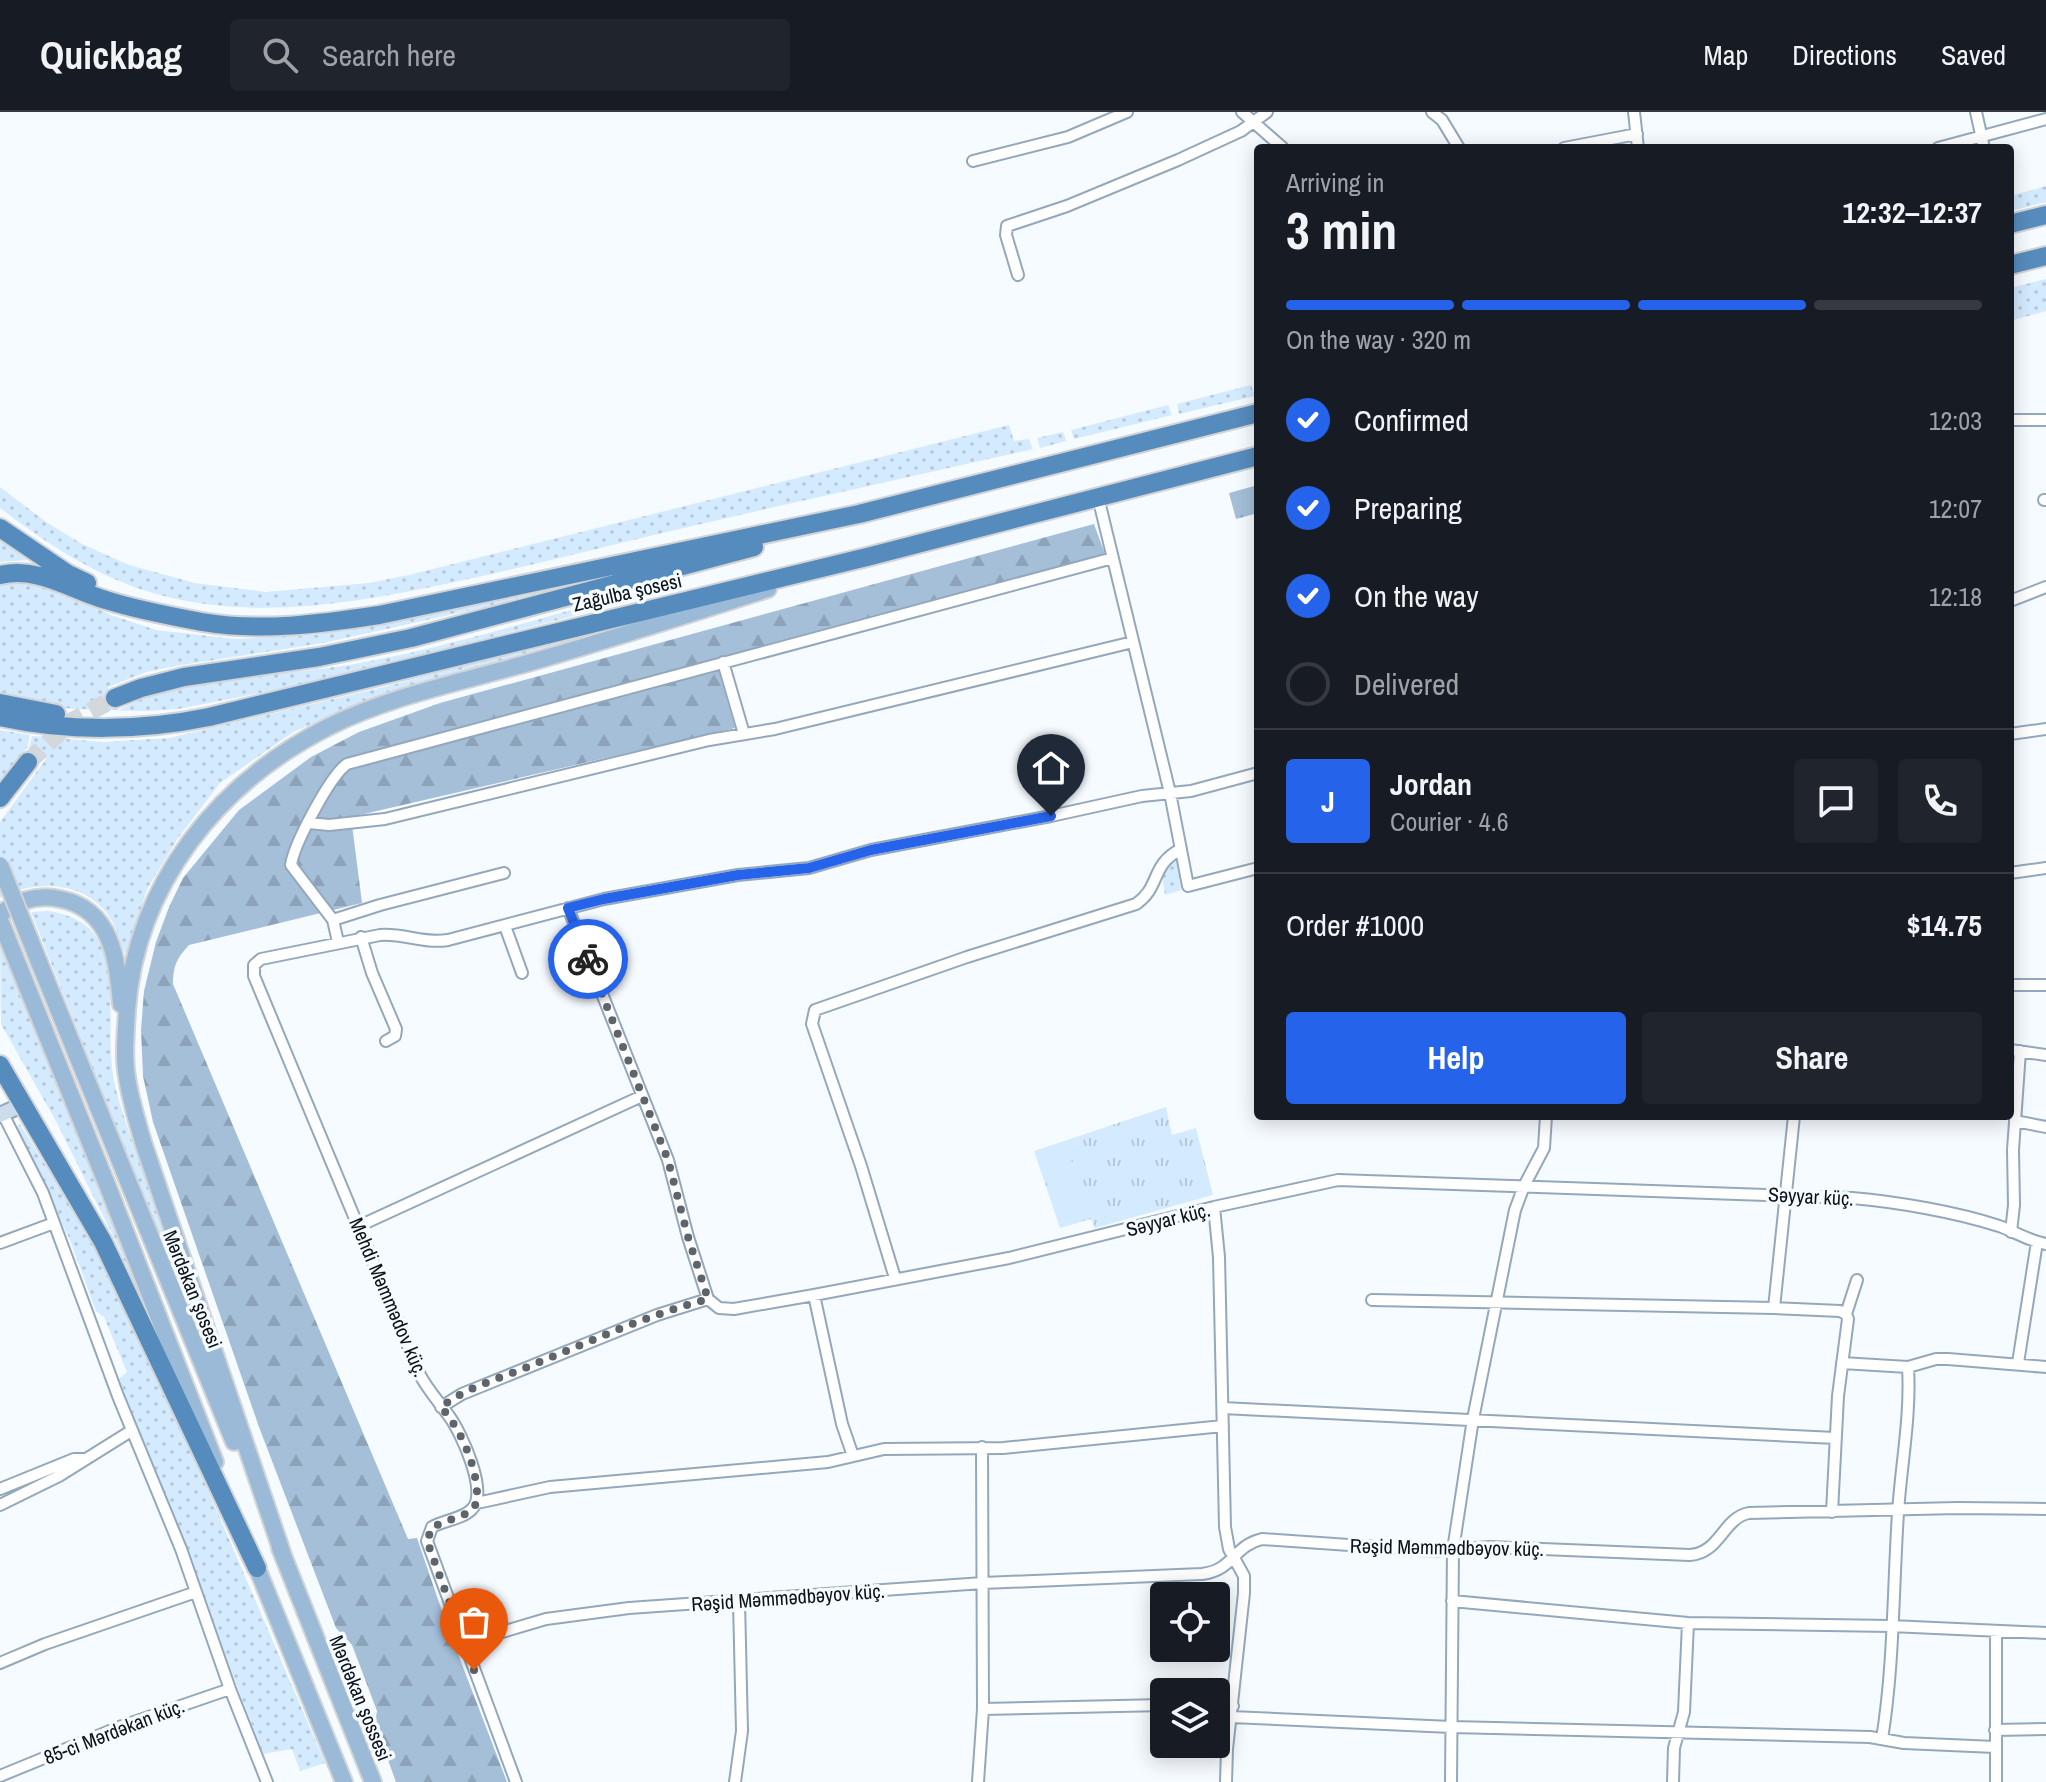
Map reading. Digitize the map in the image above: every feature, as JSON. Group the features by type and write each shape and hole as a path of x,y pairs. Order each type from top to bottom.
{"highway":[{"path":"2014,223 2046,215"},
{"path":"2014,264 2046,256"},
{"path":"0,575 33,574 109,601 204,622 251,627 379,615 859,514 1254,414"},
{"name":"Zağulba şosesi","path":"0,718 86,727 185,722 867,557 1254,457"},
{"path":"115,698 184,677 319,657 411,638 737,553 859,514"},
{"path":"0,528 68,574 164,613"},
{"path":"0,703 72,717 163,724"},
{"path":"0,798 28,762"},
{"path":"0,1065 103,1242 257,1568"}],"main road":[{"path":"124,1049 134,964 157,894 196,831 245,781 273,759 328,727 398,700 670,620 867,557"},
{"name":"Mərdəkan şosesi","path":"0,865 312,1629"},
{"path":"0,914 24,901 43,897 71,901 86,908 107,932 115,954 127,1076 143,1142 284,1558"},
{"name":"Mərdəkan şosesi","path":"0,920 344,1782"},
{"name":"Mərdəkan şossesi","path":"312,1629 373,1782"}],"street":[{"path":"973,161 1068,137 1127,112"},
{"path":"1242,112 1278,144"},
{"path":"1018,275 1006,235 1007,226 1067,206 1178,160 1253,123 1267,112"},
{"path":"1432,112 1442,120 1457,144"},
{"path":"1634,112 1638,144"},
{"path":"1976,112 1982,143 2046,119"},
{"path":"1585,144 1637,134"},
{"path":"2014,420 2046,420"},
{"path":"1098,497 1170,793 1188,886 1254,869"},
{"path":"1113,558 347,764 333,778 295,849 291,865 293,872 333,920 338,942 389,934 437,942 604,899 738,875 809,868 871,850 1142,796 1213,786 1254,774"},
{"path":"2014,599 2046,587"},
{"path":"309,823 329,825 385,819 1133,642"},
{"path":"723,662 744,734"},
{"path":"2014,733 2046,729"},
{"path":"895,1278 861,1166 812,1024 815,1010 967,957 1136,904 1150,891 1165,859 1181,849"},
{"path":"2014,872 2046,868"},
{"path":"333,920 504,873"},
{"path":"441,1407 462,1394 532,1365 668,1311 708,1299 668,1160 568,908"},
{"path":"505,926 522,973"},
{"path":"361,937 372,973 396,1029 395,1036 386,1041"},
{"name":"Mehdi Məmmədov küç.","path":"338,942 261,959 254,965 254,976 420,1375 462,1440 476,1480 477,1503"},
{"path":"2014,985 2046,985"},
{"path":"2011,1232 2015,1050 2046,1055"},
{"path":"359,1226 642,1096"},
{"path":"24,1104 1,1113 43,1193 267,1782"},
{"path":"1451,1782 1453,1550 1473,1419 1515,1210 1544,1148 1546,1120"},
{"path":"1774,1308 1793,1120"},
{"path":"2015,1121 2046,1127"},
{"name":"Səyyar küç.","path":"708,1299 712,1304 726,1309 814,1295 1048,1250 1214,1207 1338,1180 1784,1194 1877,1200 1991,1224 2042,1243"},
{"path":"1214,1207 1219,1257 1225,1527 1229,1549 1244,1576 1226,1782"},
{"path":"0,1243 54,1223"},
{"path":"2018,1363 2042,1243"},
{"path":"1832,1512 1846,1314 1857,1280"},
{"path":"814,1295 842,1424 853,1456"},
{"path":"1372,1300 1774,1308 1840,1311 1846,1314"},
{"path":"1842,1363 1908,1367 1936,1359 2046,1367"},
{"path":"1882,1739 1889,1683 1898,1511 1909,1401 1908,1367"},
{"path":"1223,1408 1835,1438"},
{"path":"516,1782 427,1541 432,1527 468,1513 477,1503 550,1487 784,1467 900,1448 1012,1447 1223,1426"},
{"path":"0,1505 85,1460 131,1431"},
{"path":"978,1782 983,1709 982,1447"},
{"path":"0,1489 74,1459 85,1460"},
{"name":"Rəşid Məmmədbəyov küç.","path":"465,1643 568,1615 629,1608 983,1583 1202,1574 1224,1568 1251,1542 1262,1539 1453,1550 1490,1547 1698,1555 1712,1547 1743,1515 2046,1509"},
{"path":"0,1663 45,1644 196,1592"},
{"path":"735,1782 742,1731 739,1601"},
{"path":"1452,1601 1688,1623 1891,1626 2046,1633"},
{"path":"1673,1782 1674,1748 1684,1712 1688,1623"},
{"path":"1996,1631 1996,1782"},
{"name":"85-ci Mərdəkan küç.","path":"0,1776 122,1726 230,1689"},
{"path":"983,1709 1150,1705"},
{"path":"1232,1712 1451,1727 1882,1739 1904,1743 1995,1747"},
{"path":"1995,1730 2046,1729"}],"green space":[{"path":"2046,186 2046,202 2014,210 2014,195"},
{"path":"2046,279 2046,311 2014,320 2014,287"},
{"path":"1251,385 1254,393 1254,396 1179,414 1177,404"},
{"path":"1168,405 1172,415 1074,439 1071,430"},
{"path":"1009,425 1014,441 1029,439 1033,449 477,577 379,597 307,606 236,607 200,603 141,589 77,560 0,508 0,487 46,522 82,544 129,565 195,583 265,592 369,583 409,575"},
{"path":"1063,432 1066,441 1040,448 1037,438"},
{"path":"1254,486 1254,514 1236,519 1229,493"},
{"path":"1094,524 1105,554 715,658 735,728 351,817 362,903 189,945 179,958 173,984 408,1539 417,1538 507,1782 396,1782 375,1724 377,1711 352,1645 336,1628 259,1427 153,1122 143,1076 141,1030 144,991 156,942 183,878 239,810 311,757 359,732 440,703"},
{"path":"0,540 27,560 0,562"},
{"path":"16,578 49,585 111,615 156,630 235,639 315,635 589,580 589,584 323,643 146,672 108,687 118,710 73,709 0,698 0,582"},
{"path":"614,598 616,605 311,683 178,709 119,710 141,699 198,684 382,659"},
{"path":"578,636 580,639 384,695 295,731 220,783 178,838 147,889 126,956 114,925 102,908 76,891 46,886 0,898 0,822 46,759 29,748 32,736 103,742 169,738 384,687"},
{"path":"0,730 30,735 27,748 0,782"},
{"path":"1176,860 1181,890 1165,895 1162,875 1170,862"},
{"path":"48,911 83,924 94,934 104,955 110,986 111,1051 116,1089 135,1151 181,1273 193,1323 31,912"},
{"path":"0,942 81,1134 169,1358 165,1357 118,1246 57,1123 1,1024"},
{"path":"1166,1107 1172,1135 1196,1128 1213,1195 1095,1228 1091,1219 1060,1228 1034,1151"},
{"path":"20,1124 95,1246 123,1301 178,1420 325,1763 300,1771 292,1749 263,1754 119,1379 127,1372 104,1317 96,1311 70,1240 16,1127"},
{"path":"1070,1156 1088,1211 1059,1221 1041,1165"}],"tunnel":[{"path":"28,762 69,723 115,698"}],"way so far":[{"path":"474,1670 427,1541 432,1527 468,1513 477,1503 476,1480 462,1440 441,1407 462,1394 679,1306 708,1299 668,1160 588,959"}],"route":[{"path":"588,959 568,908 738,875 809,868 871,850 1051,816"}]}
